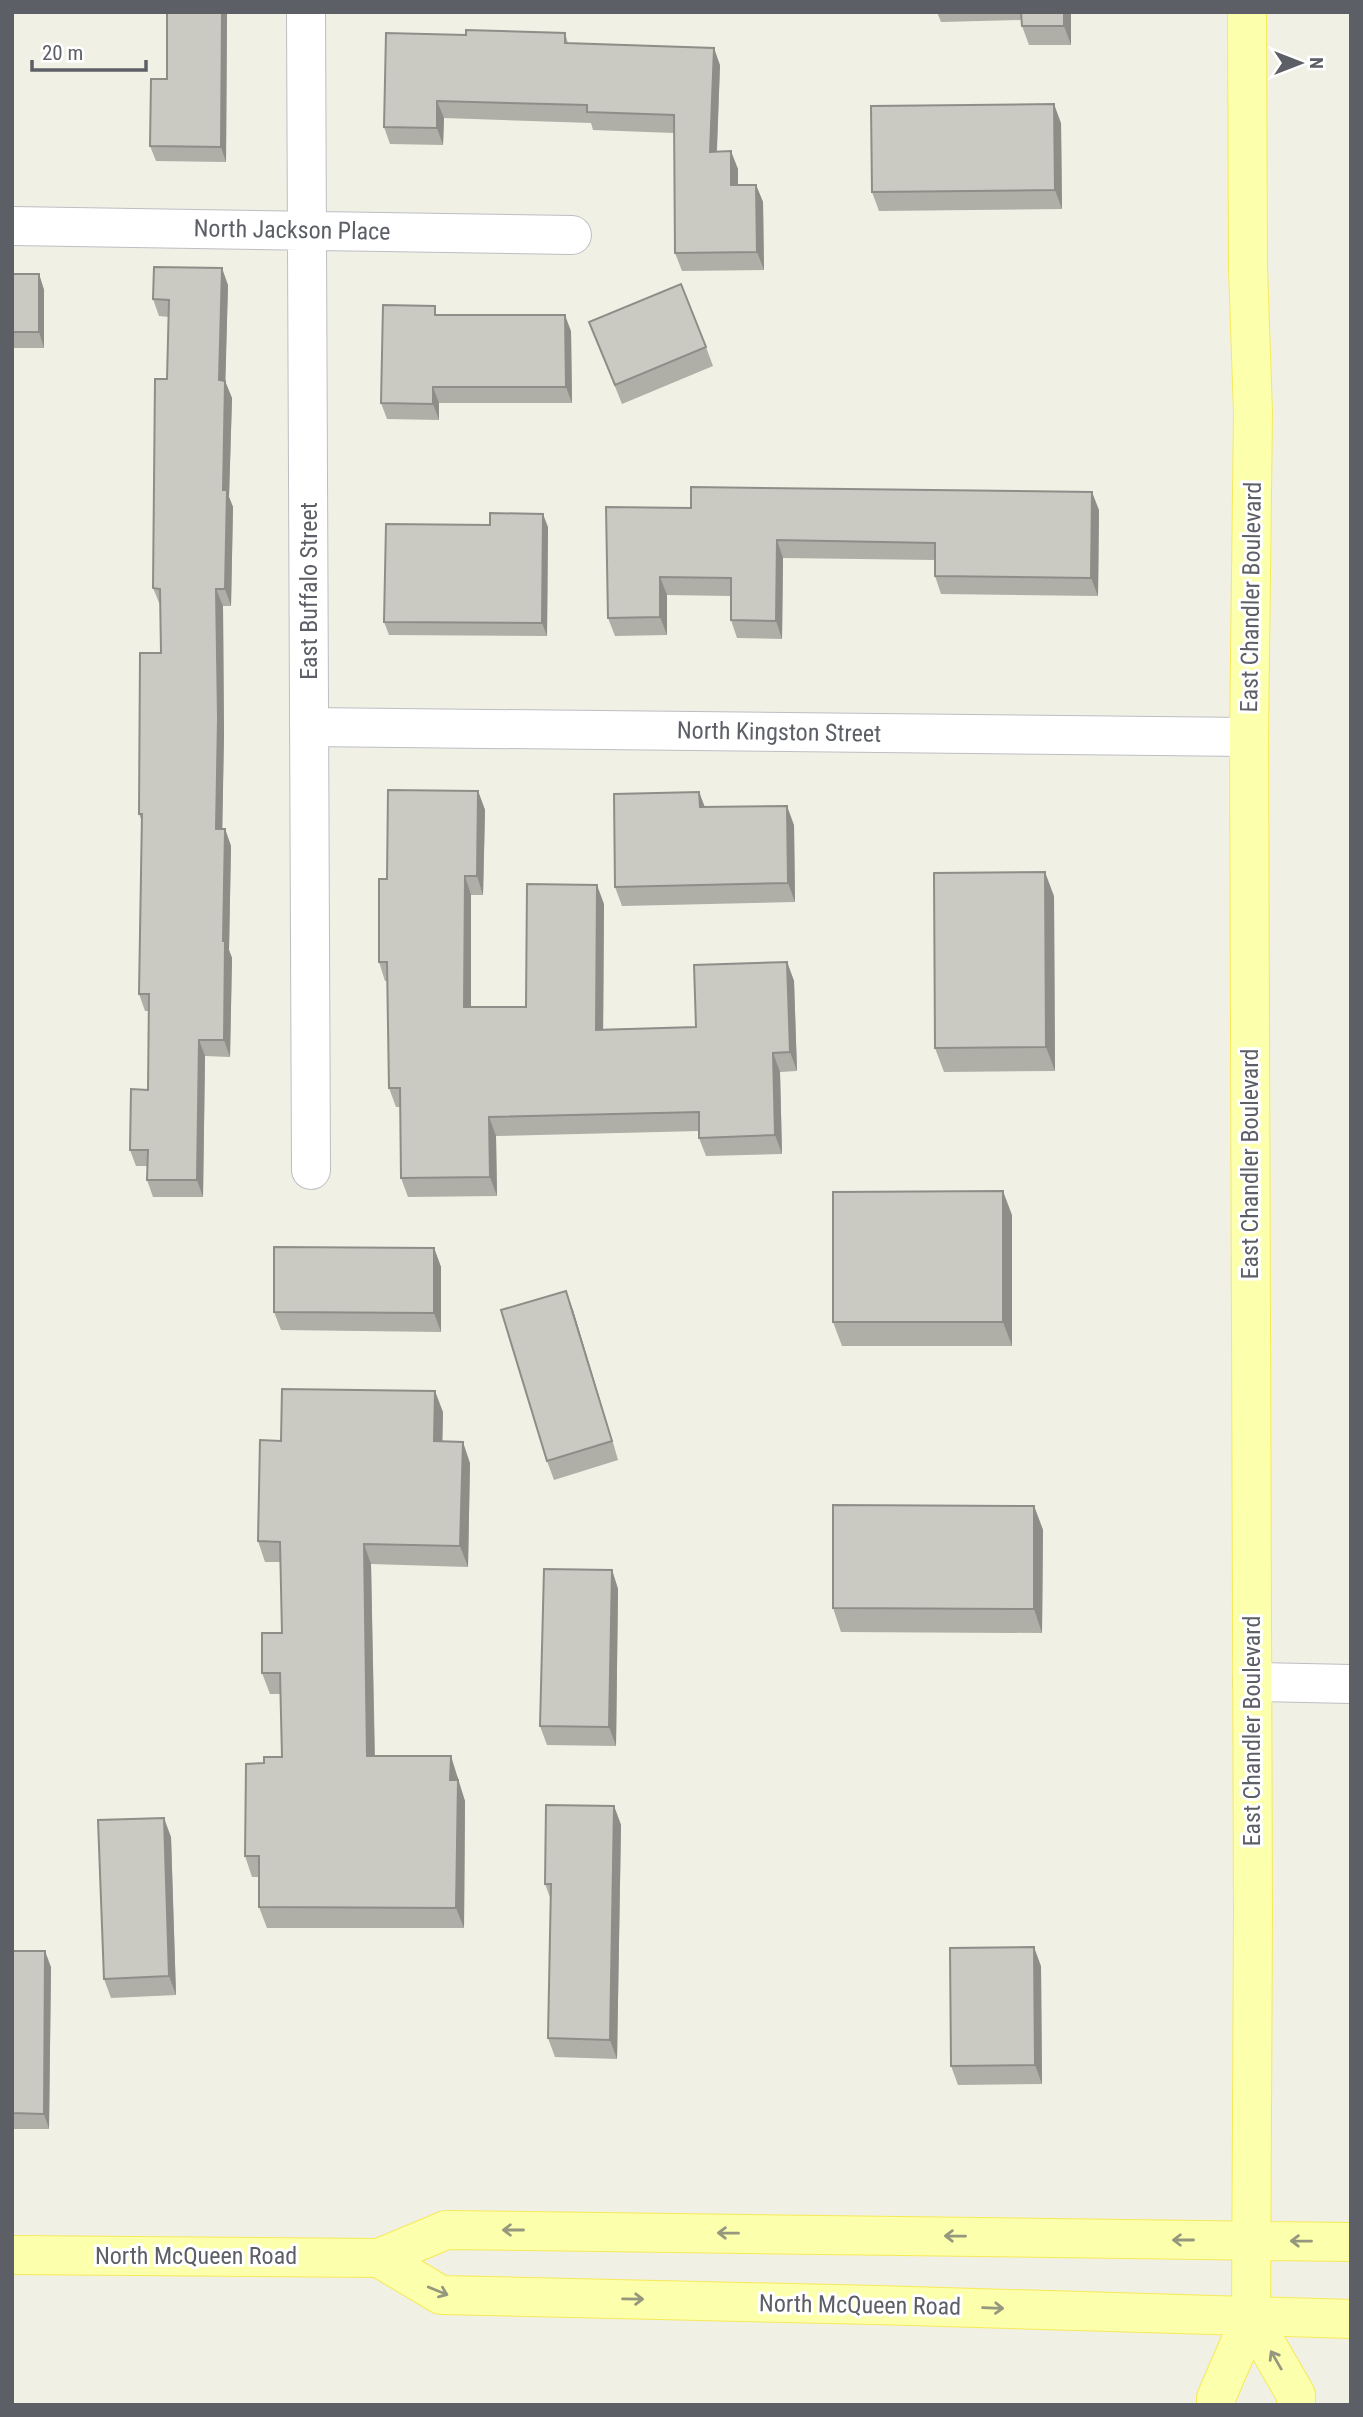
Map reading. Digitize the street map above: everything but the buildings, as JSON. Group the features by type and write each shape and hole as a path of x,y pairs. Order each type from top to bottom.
{"main road":[{"name":"East Chandler Boulevard","path":"1216,2405 1216,2398 1251,2317 1249,737 1253,413 1248,268 1247,12"},
{"name":"North McQueen Road","path":"12,2255 379,2258 446,2230 1351,2242"},
{"name":"North McQueen Road","path":"379,2258 441,2295 1351,2319"},
{"name":"East Chandler Boulevard","path":"1251,2317 1296,2395 1296,2405"}],"street":[{"name":"East Buffalo Street","path":"306,12 311,1170"},
{"name":"North Jackson Place","path":"12,226 572,235"},
{"name":"North Kingston Street","path":"309,727 1249,737"},
{"path":"1251,1682 1351,1684"}]}
